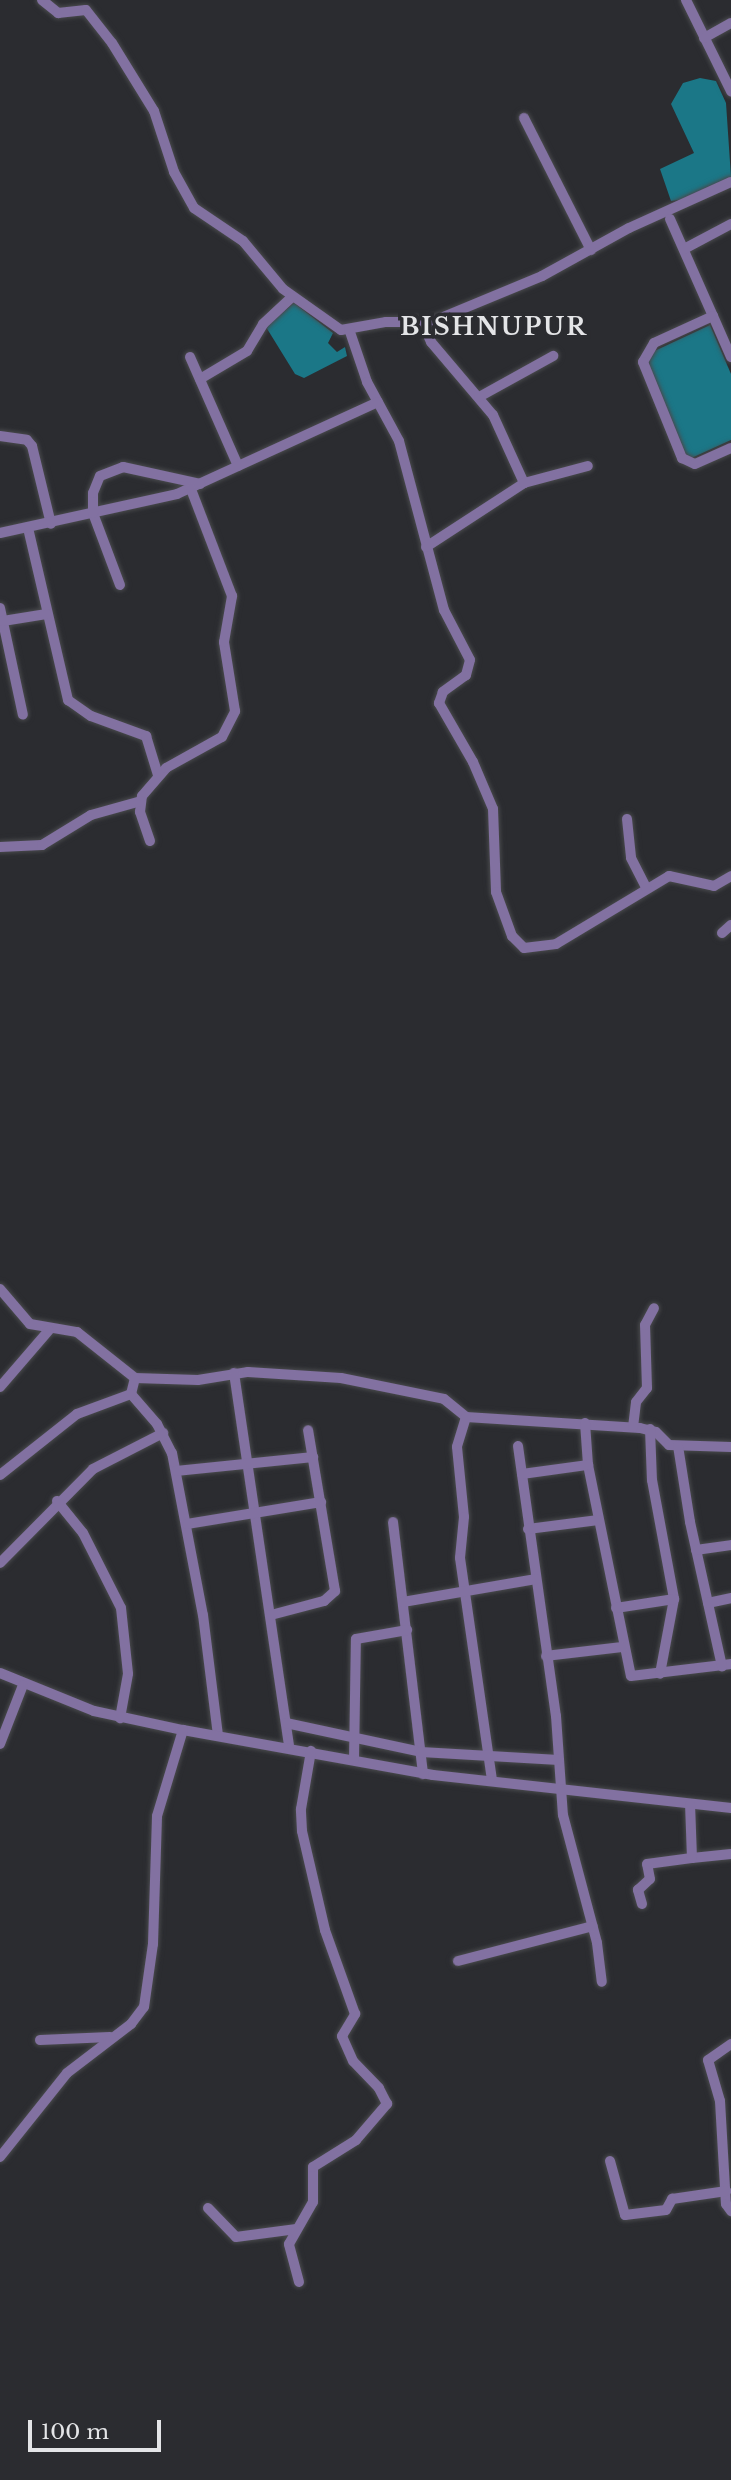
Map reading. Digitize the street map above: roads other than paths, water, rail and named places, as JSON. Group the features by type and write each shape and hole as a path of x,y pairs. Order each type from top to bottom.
{"street":[{"path":"42,0 58,13 86,5 142,87 171,152 174,172 194,208 243,241 292,297 336,328 349,329 386,322 423,324 542,276 731,182"},
{"path":"685,0 731,91"},
{"path":"704,37 731,23"},
{"path":"524,118 591,250"},
{"path":"670,219 731,357"},
{"path":"684,249 731,224"},
{"path":"200,379 247,351 263,324 292,297"},
{"path":"713,316 654,343 642,356 688,464 731,448"},
{"path":"423,324 431,342 493,415 524,483"},
{"path":"349,329 367,382 400,441 444,610 470,660 466,675 443,692 439,703 473,762 493,809 496,892 512,936 524,948 556,944 669,876 714,886 731,876"},
{"path":"479,397 521,378 553,356"},
{"path":"190,357 238,466"},
{"path":"0,533 51,524 195,487 379,402"},
{"path":"0,436 27,440 32,446 51,524"},
{"path":"426,547 524,483 589,466"},
{"path":"0,847 42,845 91,816 141,801 158,775 222,737 235,711 224,642 233,596 195,487 165,473 116,467 96,483 93,513 120,585"},
{"path":"28,528 68,700 91,716 146,736 158,775"},
{"path":"0,608 23,715"},
{"path":"3,621 46,614"},
{"path":"141,801 150,841"},
{"path":"627,818 631,858 646,888"},
{"path":"0,1289 30,1324 49,1330 77,1332 135,1378 198,1380 233,1373 366,1381 444,1399 466,1416 633,1427 650,1429 664,1443 678,1446 731,1447"},
{"path":"633,1427 636,1402 646,1388 645,1325 654,1308"},
{"path":"0,1387 49,1330"},
{"path":"233,1373 289,1747"},
{"path":"131,1394 135,1378"},
{"path":"131,1394 163,1433 176,1471 187,1524 218,1736"},
{"path":"0,1475 77,1415 131,1394"},
{"path":"466,1416 457,1447 466,1591 492,1782"},
{"path":"585,1423 588,1465 631,1676 727,1665 708,1603 696,1550 678,1446"},
{"path":"650,1429 652,1480 674,1599 660,1674"},
{"path":"271,1615 324,1601 335,1591 308,1430"},
{"path":"0,1563 57,1501 113,1455 163,1433"},
{"path":"518,1446 559,1760 559,1790 568,1840 593,1926 602,1982"},
{"path":"176,1471 313,1457"},
{"path":"522,1474 588,1465"},
{"path":"57,1501 83,1533 121,1608 128,1674 120,1718"},
{"path":"187,1524 321,1502"},
{"path":"528,1529 598,1520"},
{"path":"393,1522 423,1774"},
{"path":"696,1550 731,1545"},
{"path":"403,1602 536,1579"},
{"path":"708,1603 731,1598"},
{"path":"616,1608 674,1599"},
{"path":"354,1760 356,1639 407,1630"},
{"path":"546,1656 623,1647"},
{"path":"0,1673 23,1685 120,1718 183,1730 311,1751 423,1774 731,1808"},
{"path":"0,1744 23,1685"},
{"path":"286,1723 421,1752 489,1759 559,1760"},
{"path":"0,2157 67,2073 137,2018 147,1996 153,1944 156,1824 183,1730"},
{"path":"299,2282 289,2250 296,2229 313,2202 313,2167 356,2140 387,2104 379,2088 353,2061 342,2036 355,2014 325,1930 302,1831 301,1809 311,1751"},
{"path":"690,1804 692,1858"},
{"path":"642,1904 638,1890 650,1878 647,1864 731,1854"},
{"path":"457,1961 593,1926"},
{"path":"40,2040 112,2037"},
{"path":"731,2043 708,2060 720,2101 728,2175 726,2191 731,2211"},
{"path":"610,2161 625,2214 666,2210 672,2199 726,2191"},
{"path":"208,2208 236,2237 296,2229"}],"water":[{"path":"700,78 716,81 726,103 731,177 694,198 671,201 660,169 694,153 671,104 683,83"},
{"path":"294,303 333,333 328,343 337,352 345,347 347,356 304,378 295,374 266,327"},
{"path":"710,325 731,374 731,440 685,461 652,383 648,354"}],"district":[{"name":"BISHNUPUR","path":"494,327"}]}
